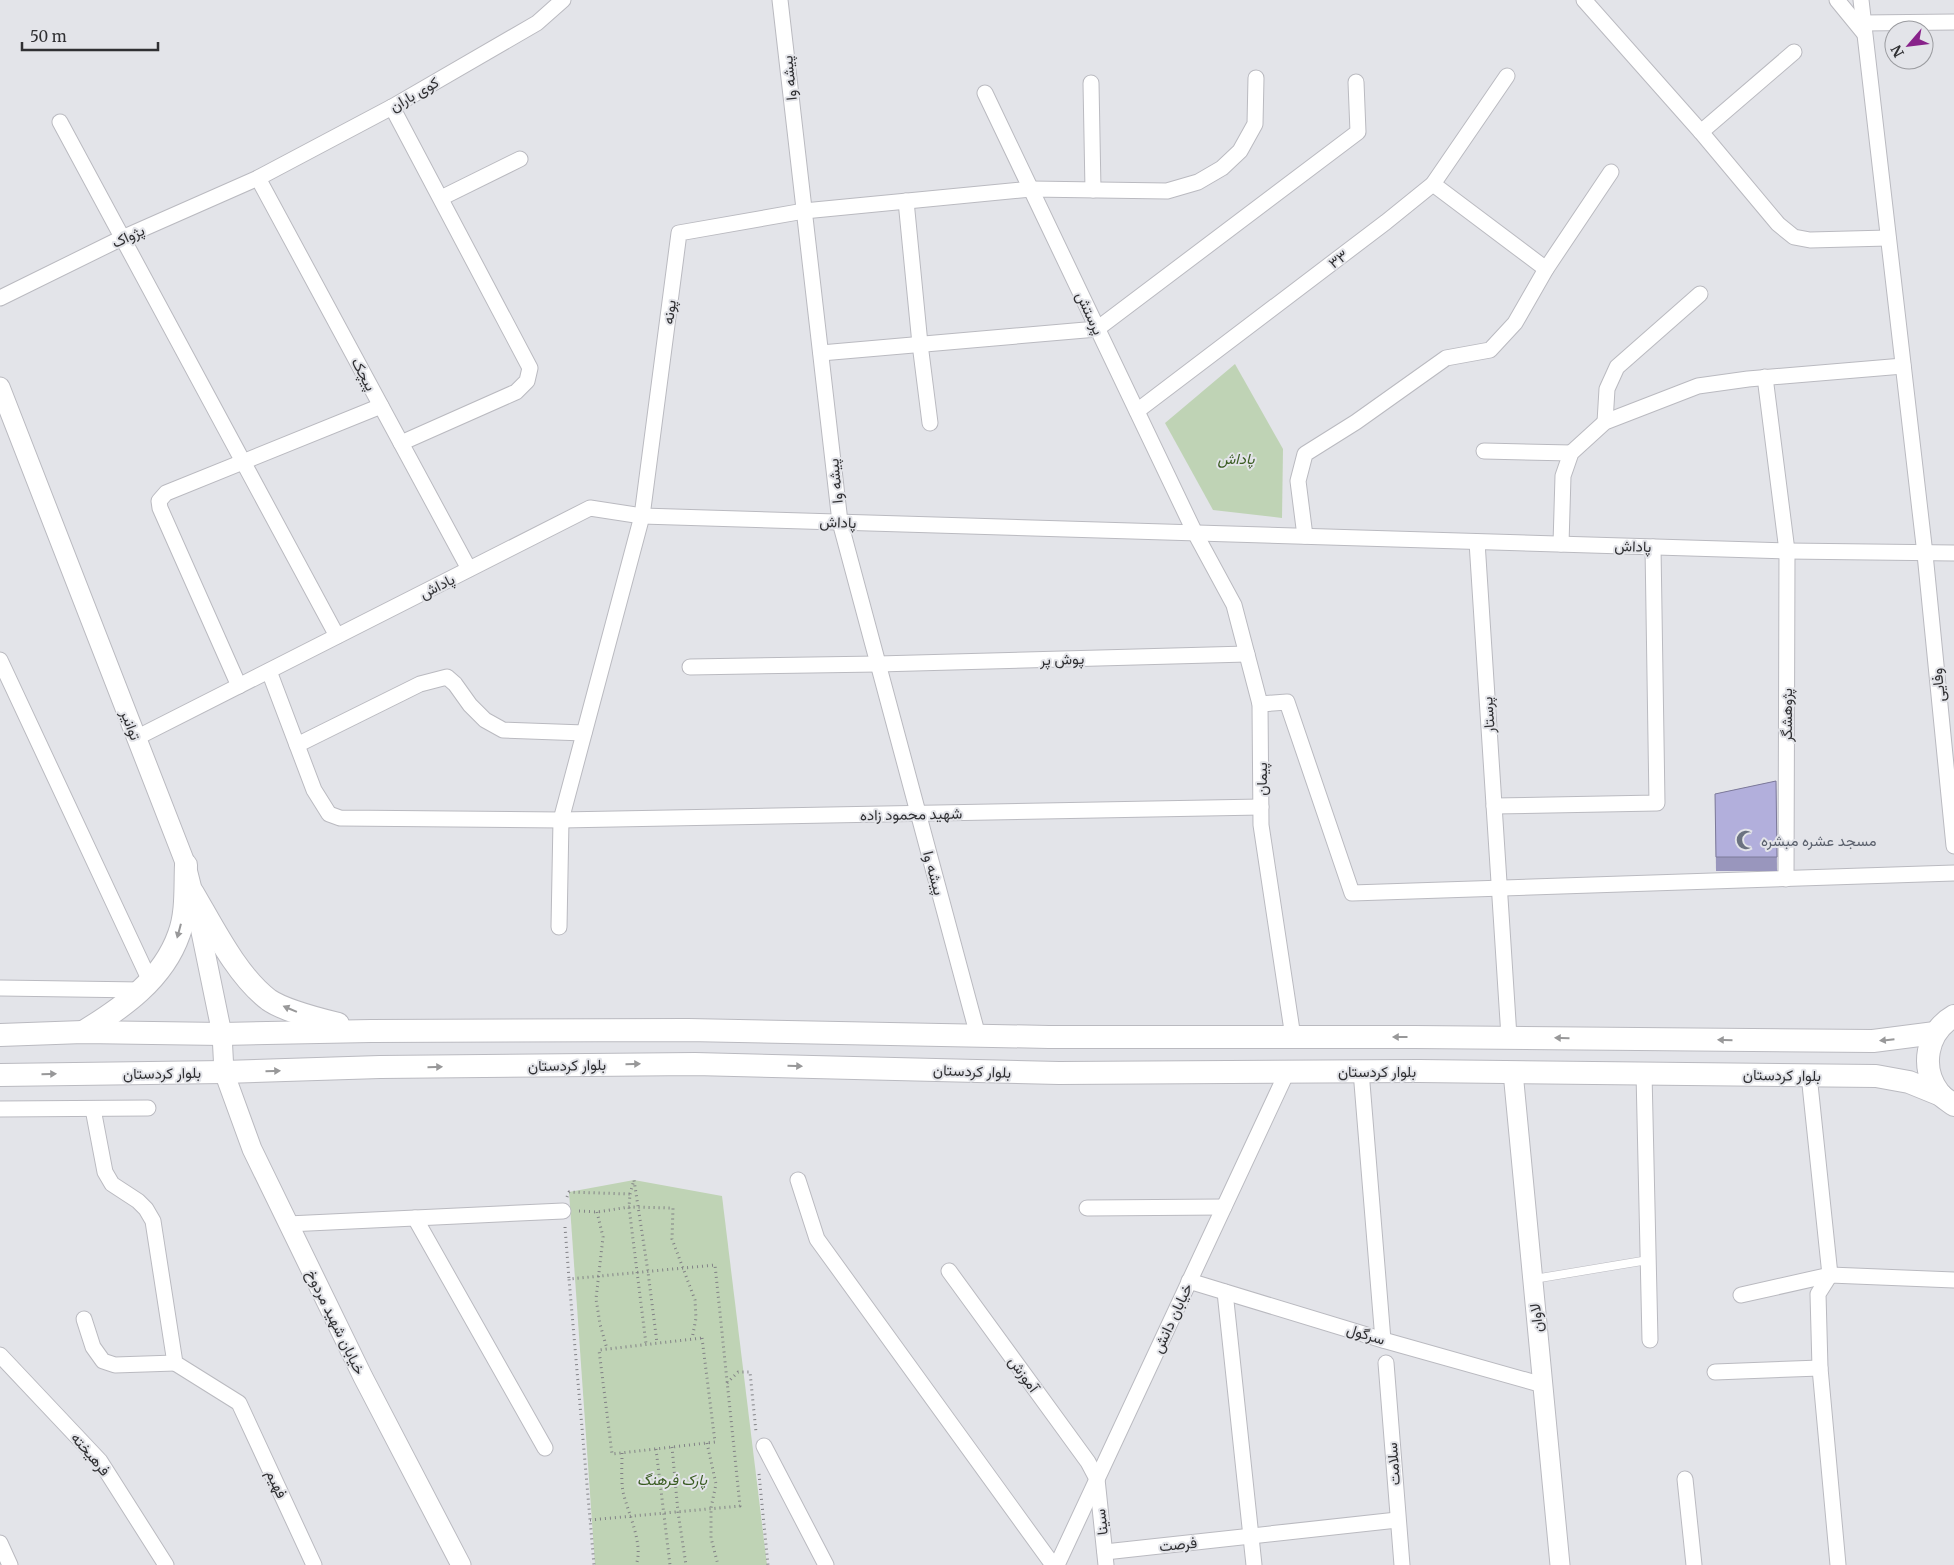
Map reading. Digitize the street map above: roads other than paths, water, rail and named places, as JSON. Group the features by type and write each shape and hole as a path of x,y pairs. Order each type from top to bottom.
{"main road":[{"path":"84,1032 114,1013 146,986 166,959 180,934 185,901 186,865"},
{"path":"193,892 242,973 269,1000 307,1017 370,1031"},
{"path":"1947,1100 1932,1081 1927,1065 1929,1048 1935,1033 1947,1020 1954,1016"},
{"path":"0,1035 84,1032 222,1034 370,1031 688,1030 978,1036 1508,1037 1873,1041 1935,1033"},
{"name":"بلوار کردستان","path":"0,1075 694,1064 1059,1073 1361,1071 1809,1075 1876,1076 1909,1082 1947,1100"}],"street":[{"name":"کوی باران","path":"258,178 392,107 537,22 563,0"},
{"name":"پیشه وا","path":"780,0 840,522 978,1036"},
{"path":"1838,0 1864,29 1954,22"},
{"name":"وفایی","path":"1861,0 1925,554 1954,846"},
{"path":"1592,3 1778,224 1794,237 1810,240 1888,238"},
{"path":"1701,132 1794,52"},
{"name":"۳۳","path":"1137,411 1434,184 1507,76"},
{"path":"804,211 1031,189 1167,192 1198,182 1222,168 1240,152 1255,124 1256,78"},
{"path":"820,353 1098,329 1358,132 1356,82"},
{"path":"1091,83 1093,190"},
{"name":"پرستش","path":"985,93 1195,533"},
{"path":"392,107 530,368 527,381 516,392 401,443"},
{"path":"60,122 337,636"},
{"path":"440,198 520,159"},
{"path":"1305,536 1298,481 1305,454 1356,422 1446,358 1490,350 1515,323 1546,269 1612,172"},
{"name":"پژواک","path":"0,298 122,238 258,178"},
{"name":"پیچک","path":"258,178 470,569"},
{"path":"1434,184 1546,269"},
{"path":"906,201 930,423"},
{"name":"پونه","path":"642,516 679,233 804,211"},
{"path":"1605,422 1607,388 1617,366 1700,294"},
{"path":"1561,544 1563,476 1570,453 1605,422 1698,386 1765,377 1903,366"},
{"name":"پژوهشگر","path":"1765,377 1787,551 1786,878"},
{"name":"توانیر","path":"0,388 186,865 222,1034 224,1072"},
{"path":"239,686 160,508 159,500 166,494 381,406"},
{"path":"1484,451 1570,453"},
{"name":"پاداش","path":"136,738 590,508 642,516 1787,551 1954,553"},
{"path":"560,926 561,820 642,516"},
{"name":"پیمان","path":"1195,533 1234,605 1260,704 1261,825 1293,1037"},
{"name":"پرستار","path":"1477,542 1508,1037"},
{"path":"1494,806 1657,803 1653,547"},
{"name":"پوش پر","path":"690,667 1247,654"},
{"path":"0,660 4,679 146,986 0,988"},
{"name":"شهید محمود زاده","path":"269,671 314,790 329,814 340,818 561,820 1261,807"},
{"path":"297,746 420,684 447,677 484,720 503,730 584,733"},
{"path":"1260,704 1287,702 1352,893 1954,873"},
{"path":"1361,1071 1383,1340"},
{"name":"خیابان شهید مردوخ","path":"224,1072 252,1149 288,1224 363,1377 461,1565"},
{"name":"خیابان دانش","path":"1055,1565 1287,1072"},
{"name":"لاوان","path":"1513,1072 1560,1565"},
{"path":"1644,1074 1650,1340"},
{"path":"1809,1075 1830,1275 1818,1294 1820,1368 1838,1565"},
{"path":"0,1109 148,1108"},
{"path":"84,1319 93,1347 103,1361 115,1365 175,1363 153,1221 142,1205 112,1184 105,1172 93,1109"},
{"path":"798,1180 816,1239 1055,1565"},
{"path":"1087,1208 1224,1207"},
{"path":"288,1224 564,1211"},
{"path":"415,1218 544,1448"},
{"name":"آموزش","path":"948,1271 1088,1462 1097,1479"},
{"path":"1742,1295 1830,1275 1954,1280"},
{"name":"سرگول","path":"1189,1281 1383,1340 1543,1385"},
{"path":"1225,1292 1254,1565"},
{"name":"فرهیخته","path":"0,1355 100,1462 166,1565"},
{"name":"سلامت","path":"1386,1362 1402,1565"},
{"name":"فهیم","path":"175,1363 239,1403 314,1565"},
{"path":"1715,1372 1820,1368"},
{"path":"764,1446 826,1565"},
{"name":"سینا","path":"1097,1479 1105,1558"},
{"path":"1685,1479 1694,1565"},
{"name":"فرصت","path":"1105,1558 1252,1536 1398,1520"},
{"path":"0,1543 10,1565"}],"lane":[{"path":"1533,1280 1648,1260"}],"place":[{"name":"مسجد عشره مبشره","path":"1746,840"}],"park label":[{"name":"پارک فرهنگ","path":"672,1479"}]}
